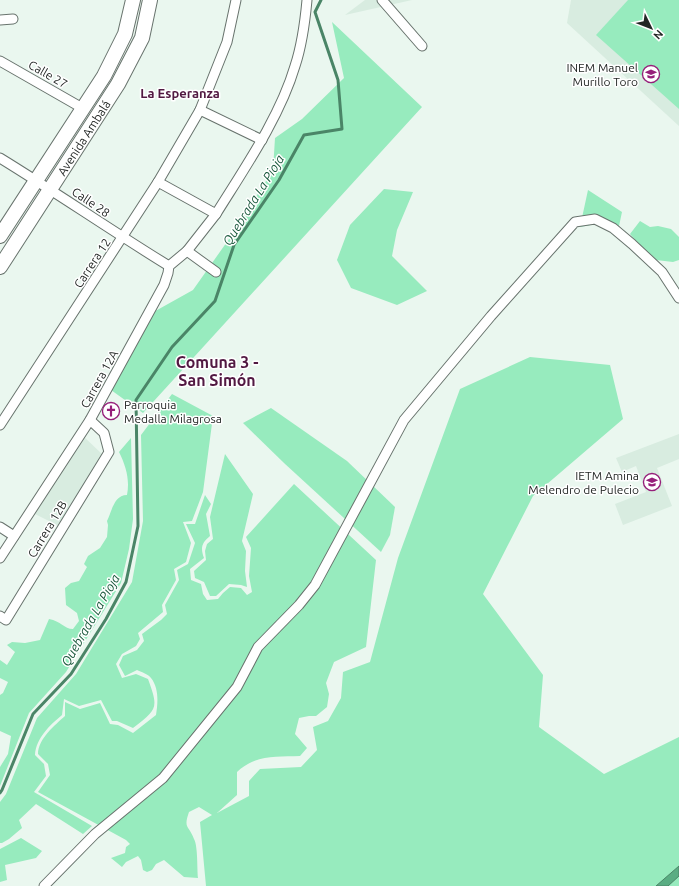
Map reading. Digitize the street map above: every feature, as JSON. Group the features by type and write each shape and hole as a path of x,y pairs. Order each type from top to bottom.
{"main road":[{"name":"Avenida Ambalá","path":"0,236 84,109 104,76 125,34 133,0"},
{"name":"Avenida Ambalá","path":"0,267 118,84 142,38 150,0"}],"street":[{"name":"Carrera 12","path":"0,425 158,182 200,110 227,42 236,0"},
{"path":"169,266 187,251 216,214 262,140 284,95 295,66 308,0"},
{"path":"382,0 422,46"},
{"path":"0,20 13,19"},
{"name":"Calle 27","path":"0,61 84,109"},
{"path":"200,110 262,140"},
{"name":"Calle 28","path":"0,158 50,189 122,238 169,266"},
{"path":"158,182 216,214"},
{"path":"44,886 96,834 163,778 214,716 237,687 258,647 299,605 315,585 404,420 491,316 575,222 595,219 613,228 662,272 679,298"},
{"path":"187,251 216,272"},
{"name":"Carrera 12A","path":"0,558 90,420 164,285 169,266"},
{"name":"Carrera 12B","path":"3,618 109,452 104,433 90,420"},
{"path":"0,527 14,536"}],"shaded area":[{"path":"365,0 412,0 345,15"},
{"name":"INEM Manuel Murillo Toro","path":"571,0 679,0 679,126 567,23"},
{"name":"INEM Manuel Murillo Toro","path":"628,0 679,0 679,109 596,35"},
{"path":"332,22 422,107 143,413 111,390 150,314 193,290 229,239 273,170 275,138 302,119 344,78"},
{"path":"384,189 413,192 397,230 392,256 427,291 397,305 351,288 337,260 350,225"},
{"path":"588,190 622,212 619,226 602,223 580,227"},
{"path":"640,221 650,227 658,226 671,229 679,237 679,260 673,262 656,260 642,252 630,234"},
{"path":"530,357 610,365 623,419 533,496 483,594 543,675 539,727 604,774 679,737 679,886 206,886 200,822 212,815 199,807 189,812 187,821 187,827 192,835 196,847 198,878 184,877 164,860 156,864 152,870 147,872 143,870 141,860 138,856 126,862 122,867 111,858 125,853 126,847 130,844 126,840 38,792 50,775 48,764 38,754 39,748 48,733 65,716 65,702 80,709 100,703 110,724 118,725 133,733 156,715 157,691 154,682 146,674 137,670 125,676 119,665 123,656 137,650 144,641 142,634 167,614 165,605 179,580 177,570 188,564 195,543 186,524 195,524 205,495 211,504 206,514 210,536 202,546 204,558 190,569 191,580 201,584 203,594 207,600 218,599 230,587 241,588 247,595 252,592 249,576 251,548 246,537 294,484 376,560 366,647 334,662 326,683 329,694 327,707 316,716 299,718 295,734 307,748 300,756 259,759 244,766 237,772 237,795 217,813 249,796 249,781 260,769 301,767 317,750 313,727 328,721 341,698 343,672 370,662 398,558 460,389"},
{"path":"172,394 213,416 203,492 192,521 183,522 191,543 186,562 174,569 176,580 162,605 163,612 138,633 140,639 136,646 122,654 116,664 122,678 136,674 148,679 154,697 154,708 147,717 133,728 117,721 112,721 101,700 79,706 64,699 62,715 44,732 36,749 35,755 44,764 46,776 34,792 92,826 83,834 36,804 19,820 22,828 9,839 0,843 0,802 6,794 37,718 76,674 132,582 143,521 141,435"},
{"path":"271,408 347,461 395,507 390,535 381,552 284,463 243,423"},
{"name":"IETM Amina Melendro de Pulecio","path":"679,434 679,459 657,468 672,506 623,525 615,504 646,492 636,466 622,472 616,458"},
{"path":"84,437 102,454 99,462 61,527 35,514"},
{"path":"131,438 133,519 129,549 121,583 66,672 29,713 0,786 0,767 8,754 11,736 0,731 0,695 3,693 8,682 0,678 0,660 7,665 15,652 7,645 12,642 25,643 40,640 49,619 57,621 70,629 73,629 79,621 77,613 66,605 65,588 71,583 79,581 87,567 84,564 88,556 100,548 107,537 107,521 114,504 119,498 127,495 127,473 119,452"},
{"path":"225,454 253,494 242,541 246,551 245,571 247,587 229,584 216,596 210,596 204,582 195,578 194,571 206,560 205,551 207,544 213,539 210,517"},
{"path":"21,838 42,851 36,858 5,865 7,880 0,882 0,849"},
{"path":"679,866 679,876 668,886 656,886"}],"waterway":[{"name":"Quebrada La Pioja","path":"0,793 33,714 71,674 106,619 126,582 138,526 136,400 172,347 215,301 234,245 279,180 304,135 342,129 338,80 315,12 321,0"}],"place":[{"name":"INEM Manuel Murillo Toro","path":"651,74"},
{"name":"Parroquia Medalla Milagrosa","path":"111,411"},
{"name":"IETM Amina Melendro de Pulecio","path":"652,482"}],"district":[{"name":"La Esperanza","path":"180,93"},
{"name":"Comuna 3 - San Simón","path":"217,371"}]}
